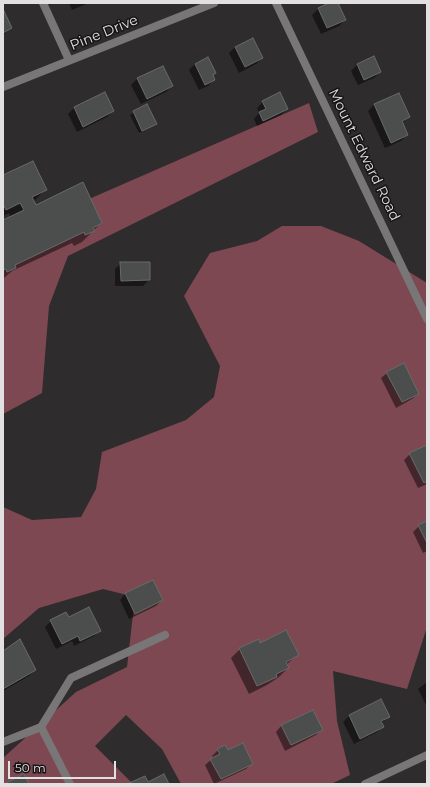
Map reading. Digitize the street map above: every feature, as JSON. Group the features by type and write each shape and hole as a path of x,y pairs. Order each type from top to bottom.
{"street":[{"path":"43,3 70,60"},
{"name":"Pine Drive","path":"3,87 214,3"},
{"name":"Mount Edward Road","path":"276,3 427,319"},
{"path":"3,742 41,727 71,678 164,635"},
{"path":"41,727 70,784"},
{"path":"365,784 427,755"}],"shaded area":[{"path":"309,103 318,132 68,256 49,306 42,393 3,414 3,259 89,199"},
{"path":"282,226 321,226 359,241 427,283 427,627 407,689 333,671 337,721 350,775 331,784 181,784 162,749 126,715 95,746 133,784 3,784 3,758 76,692 127,667 135,597 103,589 39,608 3,639 3,507 32,520 81,517 96,489 102,452 186,420 214,397 220,366 184,296 210,253 257,241"}],"building":[{"path":"329,3 338,3 346,20 327,28 318,8"},
{"path":"3,9 12,28 3,33"},
{"path":"253,38 263,58 245,67 235,47"},
{"path":"374,56 381,72 364,80 357,64"},
{"path":"208,57 216,73 213,75 215,80 205,85 195,64"},
{"path":"163,66 173,86 147,99 137,78"},
{"path":"105,92 114,111 83,127 74,107"},
{"path":"280,92 288,109 263,121 259,112 266,109 262,101"},
{"path":"399,93 410,117 402,121 408,135 391,143 374,104"},
{"path":"147,104 157,124 142,131 133,111"},
{"path":"33,161 47,190 32,197 36,205 83,182 102,223 93,228 95,231 85,235 84,232 15,265 16,268 7,272 6,269 3,270 3,220 24,210 20,203 6,210 3,204 3,175"},
{"path":"120,262 150,262 150,280 121,281"},
{"path":"404,363 419,394 402,402 386,372"},
{"path":"427,445 427,481 424,483 409,453"},
{"path":"427,521 427,543 418,525"},
{"path":"153,580 163,600 135,614 125,593"},
{"path":"89,607 101,631 80,641 78,636 62,644 50,620 66,612 69,617"},
{"path":"286,630 299,655 286,662 289,668 276,674 277,677 257,686 239,648 259,639 260,643"},
{"path":"20,639 36,670 3,689 3,651"},
{"path":"381,699 390,717 381,721 384,727 360,739 349,715"},
{"path":"313,710 323,730 291,745 281,725"},
{"path":"243,743 253,764 221,779 210,759 220,754 217,749 225,745 228,750"},
{"path":"24,774 29,784 4,784"},
{"path":"164,774 169,784 127,784 145,776 148,782"}]}
